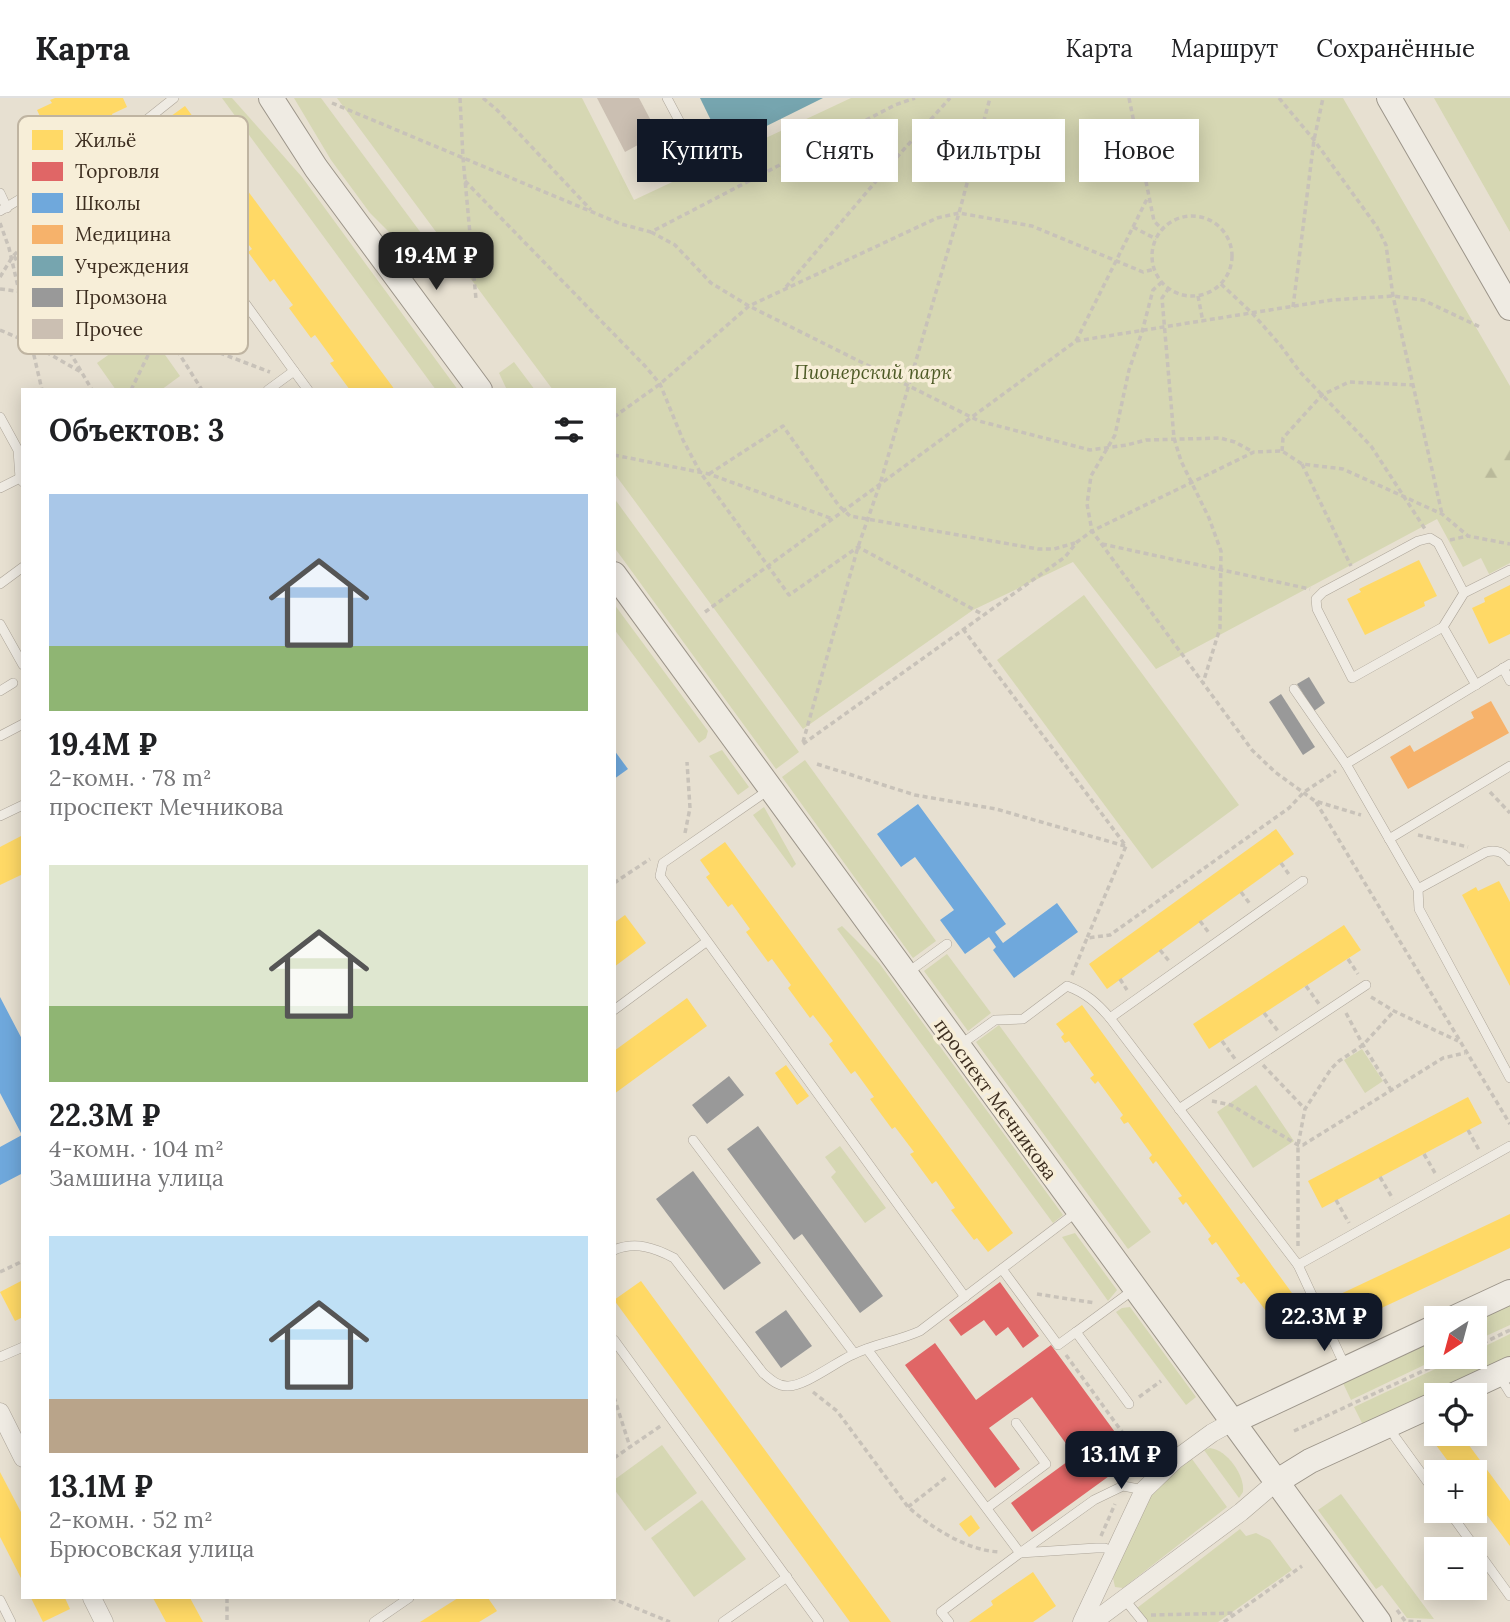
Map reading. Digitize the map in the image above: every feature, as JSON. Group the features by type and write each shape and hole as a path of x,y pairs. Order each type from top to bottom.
{"street":[{"path":"253,98 316,168"},
{"path":"271,98 316,168 479,388"},
{"path":"1389,98 1510,308"},
{"name":"проспект Мечникова","path":"616,577 1276,1482 1386,1613"},
{"path":"1480,1306 1510,1292"},
{"path":"1082,1622 1144,1490 1175,1460 1232,1422 1424,1332"},
{"path":"1487,1385 1506,1379"},
{"path":"1093,1622 1241,1512 1276,1482 1310,1461 1424,1409"},
{"path":"0,1412 21,1454"},
{"path":"92,1599 104,1622"}],"lane":[{"path":"151,116 174,98"},
{"path":"667,98 678,119"},
{"path":"0,193 4,209"},
{"path":"248,306 307,388"},
{"path":"271,388 294,372"},
{"path":"0,417 18,450 21,472"},
{"path":"0,488 21,480"},
{"path":"1464,593 1434,540 1419,541 1323,592 1316,599 1317,609 1352,678 1443,627 1464,593 1510,570"},
{"path":"0,584 21,568"},
{"path":"0,624 21,661"},
{"path":"1443,627 1476,685"},
{"path":"1346,764 1506,666 1510,681"},
{"path":"0,691 13,683"},
{"path":"1294,689 1346,764 1418,890 1419,909 1510,1078"},
{"path":"0,736 21,725"},
{"path":"1389,839 1510,766"},
{"path":"770,789 663,863 660,876 965,1297"},
{"path":"0,816 21,806"},
{"path":"1418,890 1486,852 1495,850 1504,853 1510,861"},
{"path":"1110,1018 1303,881"},
{"path":"616,1009 706,942"},
{"path":"905,974 947,944"},
{"path":"958,1046 995,1020 1023,1019 1067,986 1096,1002 1298,1265 1346,1368"},
{"path":"1179,1109 1362,987"},
{"path":"693,1140 854,1353"},
{"path":"1298,1265 1510,1146"},
{"path":"616,1250 640,1245 674,1258 763,1373 775,1383 788,1387 854,1353 920,1331 1078,1211"},
{"path":"1002,1269 1058,1345 1134,1289"},
{"path":"1076,1332 1129,1404"},
{"path":"616,1343 819,1622"},
{"path":"0,1357 21,1348"},
{"path":"867,1349 1020,1553"},
{"path":"986,1508 1046,1464 1016,1423"},
{"path":"1389,1425 1424,1477"},
{"path":"949,1622 941,1612 1094,1500 1123,1486 1144,1490"},
{"path":"1457,1523 1510,1596"},
{"path":"1020,1553 1096,1548 1114,1552"},
{"path":"723,1622 787,1577"},
{"path":"374,1622 408,1599"},
{"path":"0,1600 11,1622"},
{"path":"1125,1600 1140,1619"}],"path":[{"path":"460,98 475,299"},
{"path":"483,98 592,212"},
{"path":"651,232 895,105 915,98"},
{"path":"784,290 950,98"},
{"path":"990,98 909,386 858,547 803,744 1065,557 1077,542 1092,531 1254,452 1282,451 1302,464 1343,469 1442,514 1468,536"},
{"path":"1129,98 1154,222 1163,230"},
{"path":"1279,98 1314,140 1377,226 1386,246 1393,296 1442,514"},
{"path":"1293,307 1314,140 1323,98"},
{"path":"332,103 621,224 651,232 675,245 711,282 749,306 969,417 1090,450 1146,440 1220,438 1236,442 1254,452"},
{"path":"465,181 660,384 683,440 700,472 789,595 858,547"},
{"path":"1076,341 1148,197"},
{"path":"616,416 660,384 749,306 937,218 959,213 1032,226 1143,272 1155,269"},
{"path":"1191,217 1201,218 1219,227 1226,235 1232,255 1227,275 1221,284 1198,296 1182,295 1162,282 1155,269 1153,254 1156,239 1163,230 1180,218 1191,217"},
{"path":"0,223 12,258 18,292 0,289"},
{"path":"1133,227 1156,239"},
{"path":"0,277 18,252"},
{"path":"12,258 18,267"},
{"path":"1162,282 1153,290 1129,370 1115,435 1091,476 1087,504 1092,531 1252,750 1275,772 1315,801 1510,1125"},
{"path":"1221,284 1253,314 1300,372 1371,446 1434,540 1468,536 1510,544"},
{"path":"1169,288 1162,298 1174,438 1181,461 1209,518 1221,551 1223,571 1220,628 1203,683"},
{"path":"1198,296 1203,321"},
{"path":"705,612 1076,341 1332,300 1393,296 1423,300 1480,327"},
{"path":"0,330 18,338"},
{"path":"33,354 41,388"},
{"path":"49,354 83,373"},
{"path":"72,354 91,388"},
{"path":"132,388 149,354"},
{"path":"179,354 201,388"},
{"path":"222,354 285,378"},
{"path":"1282,451 1283,438 1322,395 1349,382 1414,386"},
{"path":"709,474 782,426 843,511 850,516 1038,549 1054,549 1077,542"},
{"path":"616,455 709,474 833,519"},
{"path":"1302,464 1355,575"},
{"path":"1100,544 1323,592"},
{"path":"858,547 982,614"},
{"path":"962,628 1126,846"},
{"path":"684,835 690,808 687,762"},
{"path":"817,764 915,795 996,809 1126,846"},
{"path":"1087,939 1110,935 1289,808 1304,792 1346,764"},
{"path":"1481,783 1510,813"},
{"path":"1315,801 1378,820"},
{"path":"1402,831 1486,852"},
{"path":"1067,986 1126,846"},
{"path":"1348,959 1362,987 1394,1011 1460,1042"},
{"path":"1306,986 1325,1012"},
{"path":"1341,1002 1363,1045 1391,1090"},
{"path":"1298,1265 1298,1145 1305,1109 1331,1069 1363,1045 1394,1011"},
{"path":"1264,1013 1284,1040"},
{"path":"1223,1041 1242,1068"},
{"path":"1197,1097 1231,1105 1298,1145 1303,1145 1443,1058 1466,1053"},
{"path":"1256,1058 1305,1109"},
{"path":"1468,1130 1485,1161"},
{"path":"1424,1154 1441,1185"},
{"path":"1380,1177 1398,1208"},
{"path":"1336,1200 1356,1233"},
{"path":"0,1272 21,1262"},
{"path":"1014,1285 1038,1295 1104,1304"},
{"path":"1488,1341 1510,1330"},
{"path":"1058,1345 1112,1417"},
{"path":"1294,1432 1427,1369"},
{"path":"800,1383 837,1411 908,1507 934,1527 963,1541 992,1552 1020,1553"},
{"path":"616,1404 630,1447"},
{"path":"616,1457 671,1419"},
{"path":"908,1507 957,1469"},
{"path":"1224,1622 1302,1566"},
{"path":"227,1599 227,1622"},
{"path":"613,1599 670,1622"},
{"path":"1140,1619 1236,1613"},
{"path":"1386,1613 1405,1621 1421,1622"}],"green space":[{"path":"222,98 232,98 248,116 235,116"},
{"path":"294,98 321,98 424,237 407,250 370,213 331,160"},
{"name":"Пионерский парк","path":"337,98 582,98 634,200 672,182 767,182 767,137 781,131 781,182 898,182 898,119 806,119 851,98 1343,98 1510,386 1510,563 1489,574 1481,558 1463,567 1437,519 1156,669 1073,562 973,610 803,729 616,476 616,388 552,388"},
{"path":"1434,98 1510,98 1510,232"},
{"path":"248,116 302,177 457,388 435,388 248,133"},
{"path":"110,354 164,354 180,376 164,388 115,388 97,363"},
{"path":"514,362 534,388 506,388 499,373"},
{"path":"1503,438 1510,439 1510,482 1500,493 1480,485 1479,479 1486,459"},
{"path":"616,501 799,752 776,769 616,550"},
{"path":"1084,595 1239,805 1152,869 997,660"},
{"path":"616,607 708,731 706,738 699,743 616,632"},
{"path":"722,750 749,787 738,795 709,756"},
{"path":"805,760 936,941 913,958 782,777"},
{"path":"764,807 796,864 792,868 753,815"},
{"path":"842,926 879,963 1063,1215 1053,1223 837,929"},
{"path":"947,954 991,1013 968,1031 924,971"},
{"path":"999,1025 1151,1232 1128,1249 976,1042"},
{"path":"1362,1049 1383,1081 1365,1093 1344,1060"},
{"path":"1256,1085 1294,1141 1253,1168 1217,1112"},
{"path":"840,1146 886,1208 865,1223 831,1177 836,1172 825,1157"},
{"path":"1075,1233 1117,1290 1108,1301 1062,1237"},
{"path":"1510,1303 1510,1325 1488,1335 1488,1313"},
{"path":"1130,1307 1196,1397 1186,1405 1116,1312"},
{"path":"1510,1334 1510,1359 1458,1383 1424,1383 1424,1399 1364,1427 1354,1407 1435,1369 1487,1369 1488,1345"},
{"path":"1424,1343 1424,1365 1351,1400 1342,1381"},
{"path":"662,1445 697,1493 645,1531 616,1492 616,1479"},
{"path":"1210,1448 1223,1453 1234,1464 1243,1485 1239,1498 1204,1450"},
{"path":"1192,1459 1227,1507 1123,1588 1115,1587 1113,1578 1143,1506 1157,1486"},
{"path":"1341,1494 1434,1619 1407,1618 1382,1585 1376,1589 1318,1510"},
{"path":"702,1500 746,1559 694,1597 651,1538"},
{"path":"1240,1529 1246,1536 1256,1533 1270,1540 1292,1570 1218,1622 1147,1622 1137,1608"}],"building: Жильё":[{"path":"123,98 127,107 113,116 40,116 37,110 52,103 50,100"},
{"path":"185,106 192,116 171,116"},
{"path":"248,191 394,388 349,388 330,363 334,361 315,335 311,338 289,308 293,305 274,279 270,282 248,252 252,249 248,244"},
{"path":"1419,560 1437,596 1424,602 1425,606 1365,635 1347,599 1361,592 1359,589"},
{"path":"1510,585 1510,634 1489,644 1472,608 1485,602 1484,598"},
{"path":"1276,829 1294,854 1107,989 1089,964"},
{"path":"21,836 21,875 0,885 0,847"},
{"path":"725,842 1013,1233 988,1252 977,1238 974,1240 951,1210 955,1208 936,1181 932,1184 910,1154 914,1152 895,1127 892,1129 870,1099 874,1097 855,1071 851,1074 829,1044 833,1041 813,1015 810,1018 788,988 791,985 772,959 768,962 746,932 750,929 732,904 728,907 706,877 710,874 700,860"},
{"path":"1499,881 1510,902 1510,986 1462,895 1476,887 1478,891"},
{"path":"625,915 646,943 616,966 616,922"},
{"path":"1344,925 1361,950 1209,1049 1193,1024"},
{"path":"687,998 707,1026 616,1093 616,1050"},
{"path":"1082,1005 1308,1315 1283,1334 1273,1321 1270,1324 1265,1318 1269,1315 1244,1282 1241,1284 1236,1278 1240,1276 1216,1242 1212,1245 1208,1239 1211,1236 1186,1202 1183,1205 1178,1198 1182,1196 1156,1161 1153,1164 1149,1158 1152,1155 1128,1122 1124,1124 1120,1118 1123,1115 1098,1081 1095,1084 1090,1078 1094,1075 1069,1041 1065,1043 1061,1037 1064,1034 1056,1024"},
{"path":"786,1065 809,1096 797,1105 775,1073"},
{"path":"1468,1097 1482,1123 1322,1208 1308,1181"},
{"path":"1510,1214 1510,1248 1345,1325 1332,1298"},
{"path":"21,1281 21,1318 15,1321 0,1292"},
{"path":"641,1281 891,1622 850,1622 616,1303 616,1299"},
{"path":"1437,1446 1470,1446 1480,1460 1447,1460"},
{"path":"1487,1470 1510,1501 1510,1546 1487,1515"},
{"path":"0,1472 21,1512 21,1578 0,1537"},
{"path":"971,1515 980,1528 969,1537 959,1524"},
{"path":"1033,1572 1056,1606 1033,1622 969,1622 993,1605 991,1601"},
{"path":"32,1599 65,1599 70,1609 43,1622"},
{"path":"154,1599 191,1599 203,1622 166,1622"},
{"path":"456,1599 489,1599 497,1611 479,1622 420,1622"}],"building: Торговля":[{"path":"1000,1282 1039,1336 1023,1348 1008,1327 996,1336 984,1320 961,1336 949,1320"},
{"path":"935,1343 976,1400 1051,1345 1134,1458 1032,1532 1011,1503 1075,1456 1032,1397 989,1428 1020,1469 995,1488 905,1365"}],"building: Школы":[{"path":"616,753 628,769 616,778"},
{"path":"918,804 1006,924 995,932 1003,943 1057,903 1078,932 1014,978 993,950 996,947 989,937 965,954 940,920 954,910 915,857 901,867 877,834"},
{"path":"0,997 21,1037 21,1133 0,1093"},
{"path":"21,1136 21,1174 0,1185 0,1147"}],"building: Медицина":[{"path":"1491,701 1509,733 1408,789 1390,757 1410,745 1414,752 1474,718 1471,712"}],"building: Учреждения":[{"path":"700,98 823,98 767,126 767,119 710,119"}],"building: Промзона":[{"path":"1309,677 1325,703 1314,711 1297,684"},
{"path":"1281,694 1315,747 1303,755 1269,702"},
{"path":"729,1076 744,1095 707,1124 692,1105"},
{"path":"758,1126 883,1296 860,1313 802,1234 794,1240 727,1149"},
{"path":"693,1171 761,1263 724,1290 656,1199"},
{"path":"786,1310 812,1346 781,1368 755,1332"}],"building: Прочее":[{"path":"597,98 639,98 650,119 637,119 637,145 625,152"}]}
